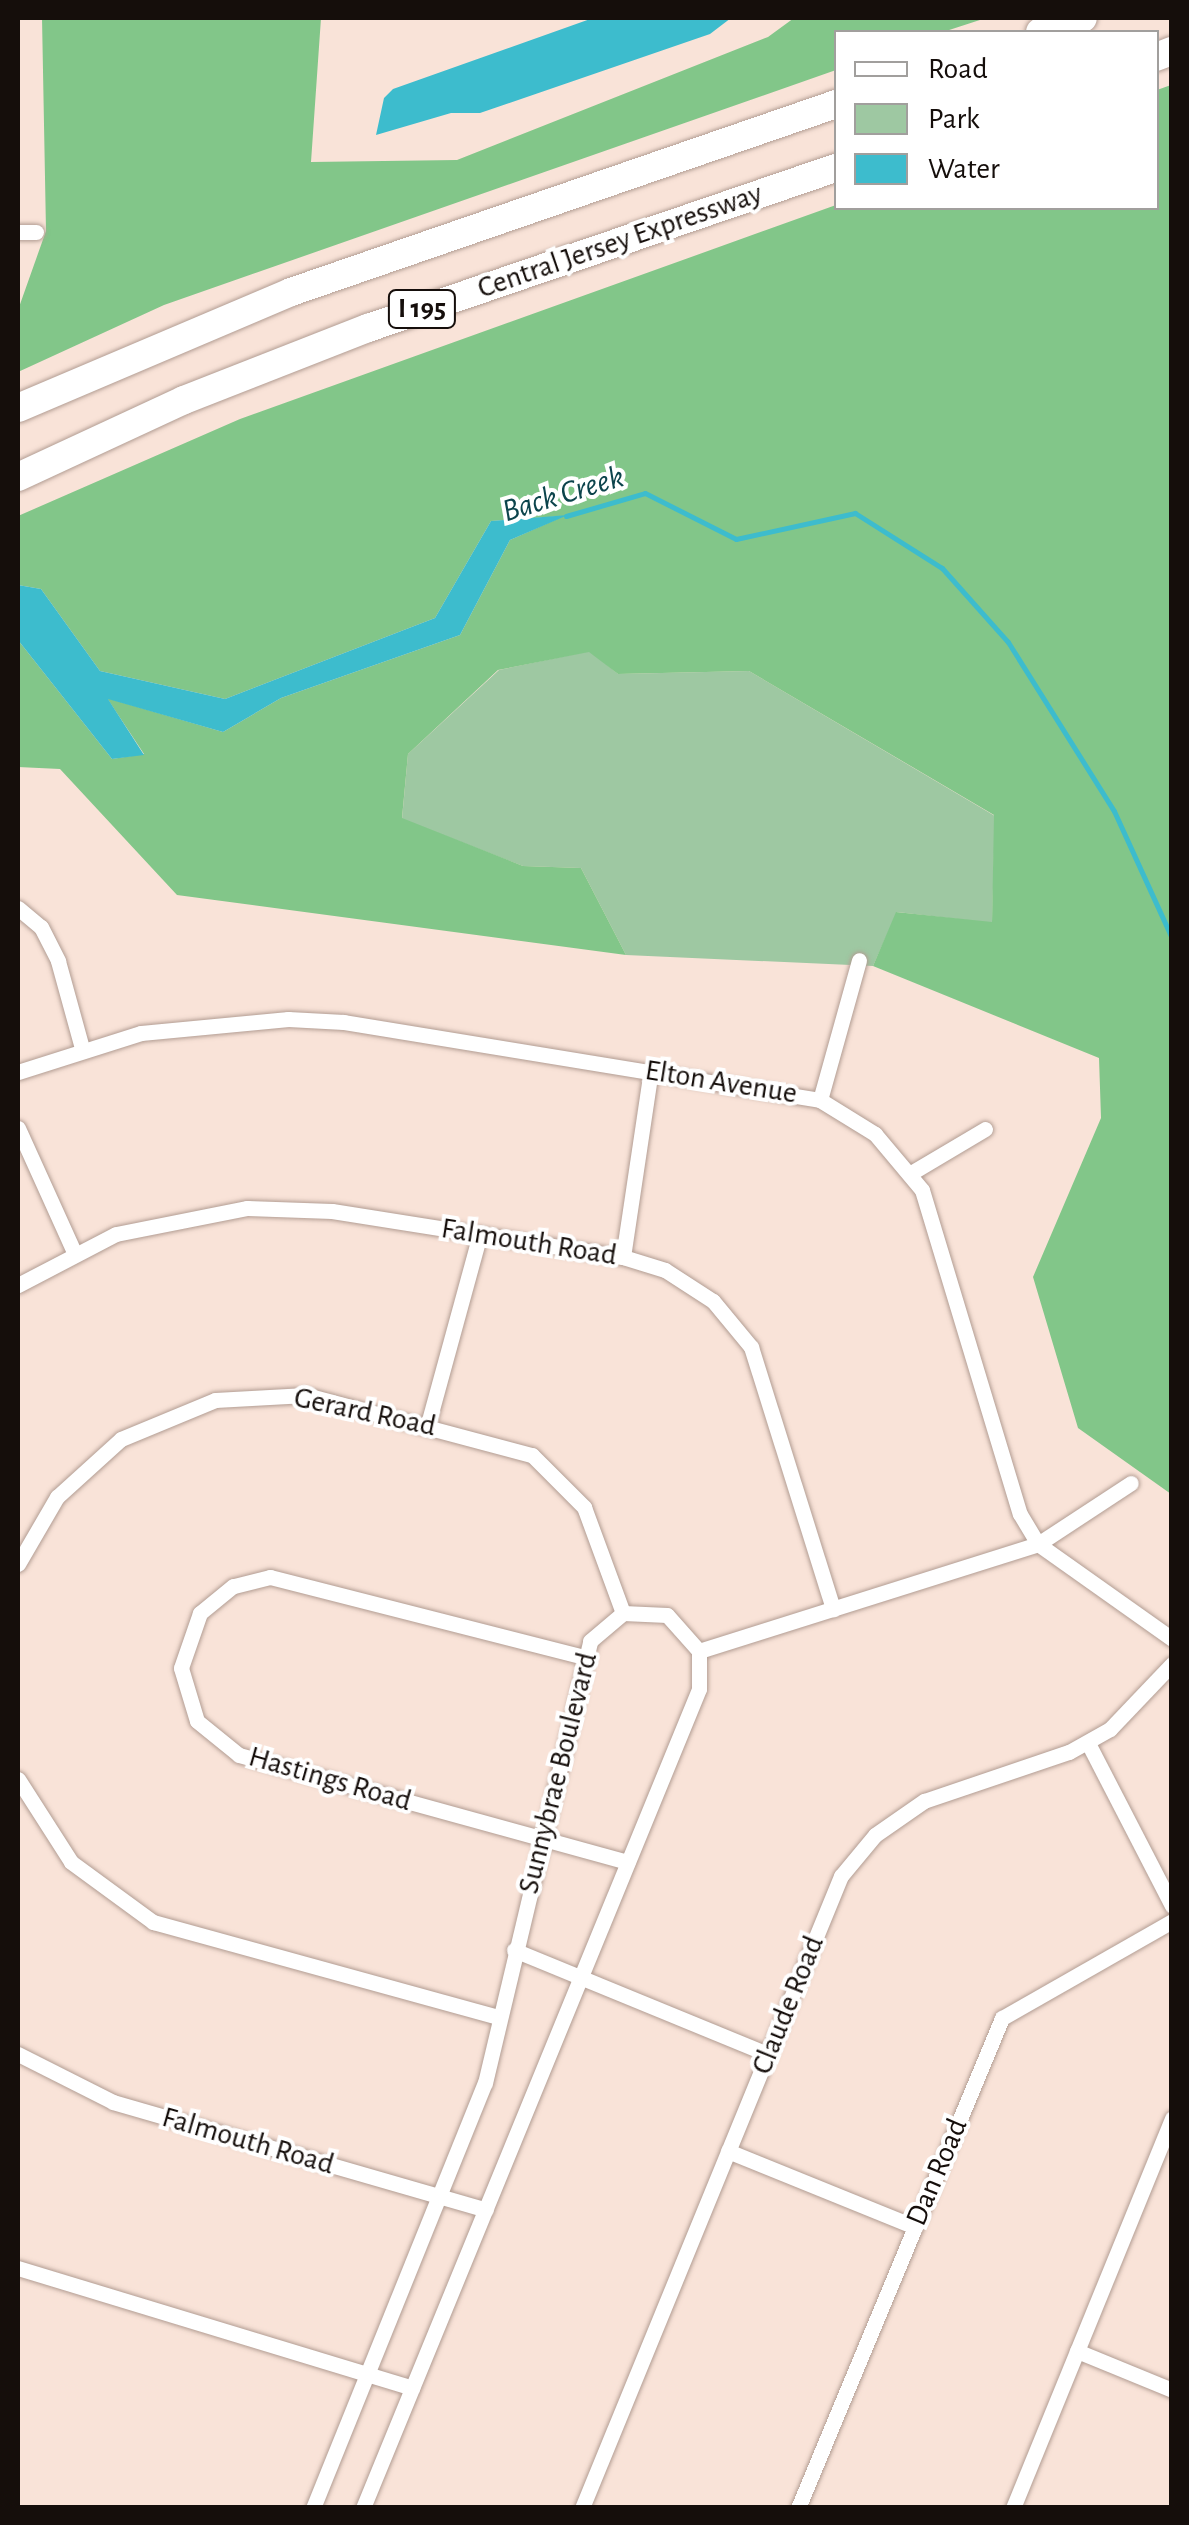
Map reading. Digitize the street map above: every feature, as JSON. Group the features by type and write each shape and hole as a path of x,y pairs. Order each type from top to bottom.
{"highway":[{"path":"1046,30 1082,18"},
{"name":"Central Jersey Expressway","path":"18,408 291,292 834,105"},
{"name":"Central Jersey Expressway","path":"18,477 184,400 351,334 834,169"}],"street":[{"path":"18,232 36,232"},
{"path":"18,908 41,928 58,961 82,1048"},
{"path":"820,1100 859,960"},
{"name":"Elton Avenue","path":"18,1072 82,1048 186,1025 288,1019 651,1070 820,1100 875,1134 922,1190 1020,1514 1038,1544 1172,1639"},
{"path":"623,1257 651,1070"},
{"path":"18,1128 74,1252"},
{"path":"911,1173 985,1129"},
{"name":"Falmouth Road","path":"18,1285 74,1252 156,1222 248,1208 332,1211 623,1257 692,1284 750,1347 832,1609"},
{"path":"428,1424 480,1234"},
{"name":"Gerard Road","path":"18,1564 40,1521 76,1476 121,1439 182,1409 248,1394 292,1394 510,1445 552,1469 584,1506 623,1613"},
{"path":"699,1651 1038,1544 1131,1483"},
{"name":"Hastings Road","path":"584,1656 270,1577 216,1597 184,1649 188,1704 224,1746 628,1862"},
{"path":"363,2508 699,1689 699,1651 667,1615 623,1613"},
{"name":"Sunnybrae Boulevard","path":"313,2508 485,2084 497,2017 584,1656 600,1628 623,1613"},
{"name":"Claude Road","path":"582,2508 841,1876 875,1835 924,1801 1088,1743 1133,1710 1172,1664"},
{"path":"1088,1743 1172,1906"},
{"path":"18,1779 71,1862 153,1922 497,2017"},
{"name":"Dan Road","path":"798,2508 1002,2018 1172,1921"},
{"path":"514,1950 768,2054"},
{"name":"Falmouth Road","path":"18,2054 129,2108 486,2210"},
{"path":"1013,2508 1172,2118"},
{"path":"728,2151 914,2227"},
{"path":"18,2268 412,2388"},
{"path":"1077,2351 1172,2390"}],"green space":[{"path":"42,18 321,18 311,162 457,160 768,37 794,18 986,18 949,30 834,30 834,71 164,305 18,372 18,310 46,231"},
{"path":"1171,85 1171,1494 1078,1428 1033,1277 1101,1118 1099,1058 873,966 896,912 992,922 994,815 749,671 618,674 589,652 498,670 408,754 402,818 523,866 581,868 626,955 177,895 60,769 18,767 18,640 112,759 144,754 107,698 223,732 281,698 460,635 510,540 564,516 491,521 435,618 225,699 100,671 41,589 18,585 18,516 240,419 834,206 834,210 1159,210 1159,89"},
{"path":"590,651 618,674 749,671 995,816 992,923 897,912 873,966 626,955 581,868 523,866 402,819 408,754 499,670"}],"water":[{"path":"593,18 731,18 710,34 480,113 451,113 376,135 384,98 393,89"},
{"path":"568,515 510,540 460,635 281,698 223,732 108,699 144,755 112,759 18,640 18,585 41,589 100,671 225,699 435,618 491,521"}],"waterway":[{"name":"Back Creek","path":"566,516 645,493 736,539 855,513 942,568 1008,642 1114,811 1172,938"}]}
